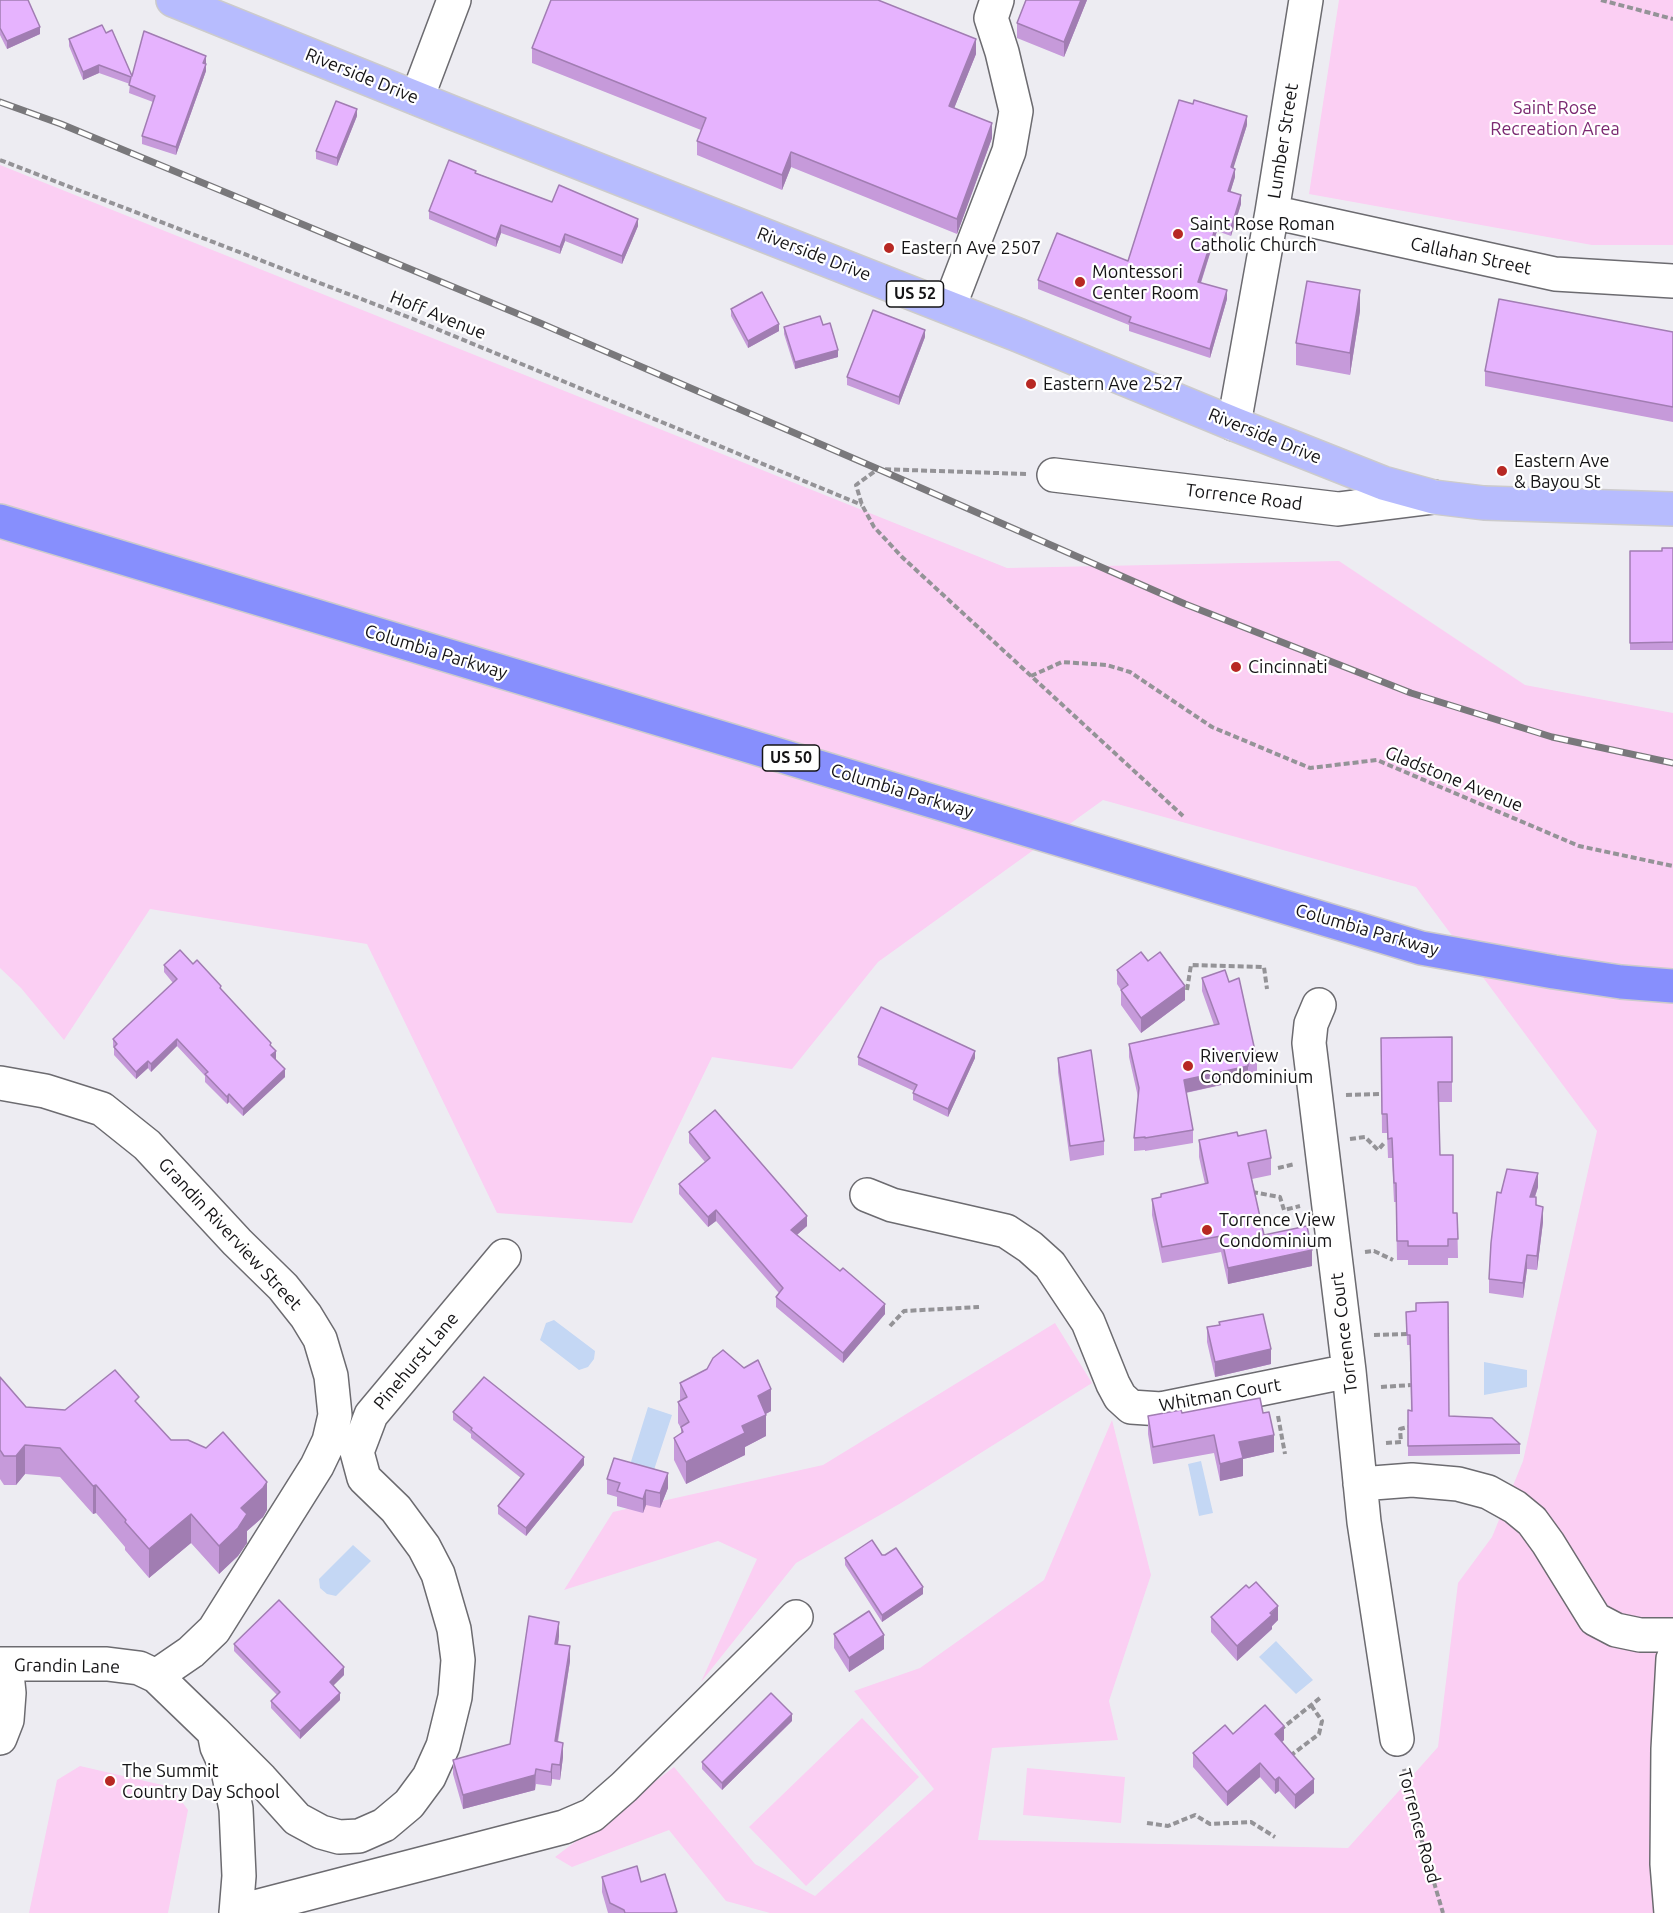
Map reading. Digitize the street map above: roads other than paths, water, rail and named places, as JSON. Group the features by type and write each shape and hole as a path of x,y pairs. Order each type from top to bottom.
{"highway":[{"name":"Columbia Parkway","path":"0,521 1421,948 1515,966 1668,987"}],"main road":[{"name":"Riverside Drive","path":"173,0 949,307 1383,483 1434,497 1485,502 1673,508"}],"street":[{"path":"417,98 454,0"},
{"path":"949,307 1009,151 1016,111 1002,51 991,18 997,0"},
{"name":"Lumber Street","path":"1234,424 1272,212 1306,0"},
{"name":"Callahan Street","path":"1272,212 1555,274 1673,281"},
{"name":"Torrence Road","path":"1053,475 1338,509 1434,497"},
{"name":"Torrence Court","path":"1319,1005 1311,1024 1309,1043 1362,1379 1360,1484 1397,1739"},
{"name":"Grandin Riverview Street","path":"0,1083 45,1091 102,1109 147,1145 237,1242 283,1287 306,1316 320,1339 331,1377 335,1415 329,1441 317,1466 214,1630 191,1652 156,1676"},
{"name":"Whitman Court","path":"867,1195 892,1205 1006,1231 1030,1247 1050,1265 1088,1322 1113,1384 1120,1397 1131,1407 1161,1409 1272,1386 1362,1379"},
{"name":"Pinehurst Lane","path":"214,1732 261,1779 297,1820 321,1832 339,1837 359,1836 384,1825 409,1804 429,1777 443,1746 456,1697 458,1660 454,1629 438,1574 424,1547 396,1509 364,1479 357,1452 371,1415 504,1256"},
{"path":"1360,1484 1412,1480 1458,1484 1488,1492 1515,1506 1532,1521 1595,1620 1616,1630 1640,1635 1673,1635"},
{"path":"236,1912 564,1827 592,1815 624,1787 796,1617"},
{"path":"1671,1913 1667,1841 1668,1749 1673,1659"},
{"path":"0,1738 7,1720 9,1693 3,1664"},
{"name":"Grandin Lane","path":"3,1664 107,1664 139,1668 156,1676 214,1732 217,1747 228,1771 236,1809 239,1876 236,1912"}],"water":[{"path":"554,1320 595,1351 594,1359 588,1367 579,1370 540,1340 546,1323"},
{"path":"1484,1362 1527,1370 1527,1387 1484,1395"},
{"path":"648,1407 672,1415 652,1476 629,1468"},
{"path":"1201,1461 1213,1513 1199,1516 1188,1464"},
{"path":"353,1545 371,1561 336,1596 327,1594 320,1588 319,1579"},
{"path":"1276,1641 1313,1680 1296,1694 1259,1657"}],"railway":[{"path":"0,102 61,124 540,323 1185,604 1411,693 1552,737 1673,763"}],"place":[{"name":"Saint Rose Roman Catholic Church","path":"1178,234"},
{"name":"Eastern Ave 2507","path":"889,248"},
{"name":"Montessori Center Room","path":"1080,282"},
{"name":"Eastern Ave 2527","path":"1031,384"},
{"name":"Eastern Ave & Bayou St","path":"1502,471"},
{"name":"Cincinnati","path":"1236,667"},
{"name":"Riverview Condominium","path":"1188,1066"},
{"name":"Torrence View Condominium","path":"1207,1230"},
{"name":"The Summit Country Day School","path":"110,1781"}],"park label":[{"name":"Saint Rose Recreation Area","path":"1555,118"}]}
